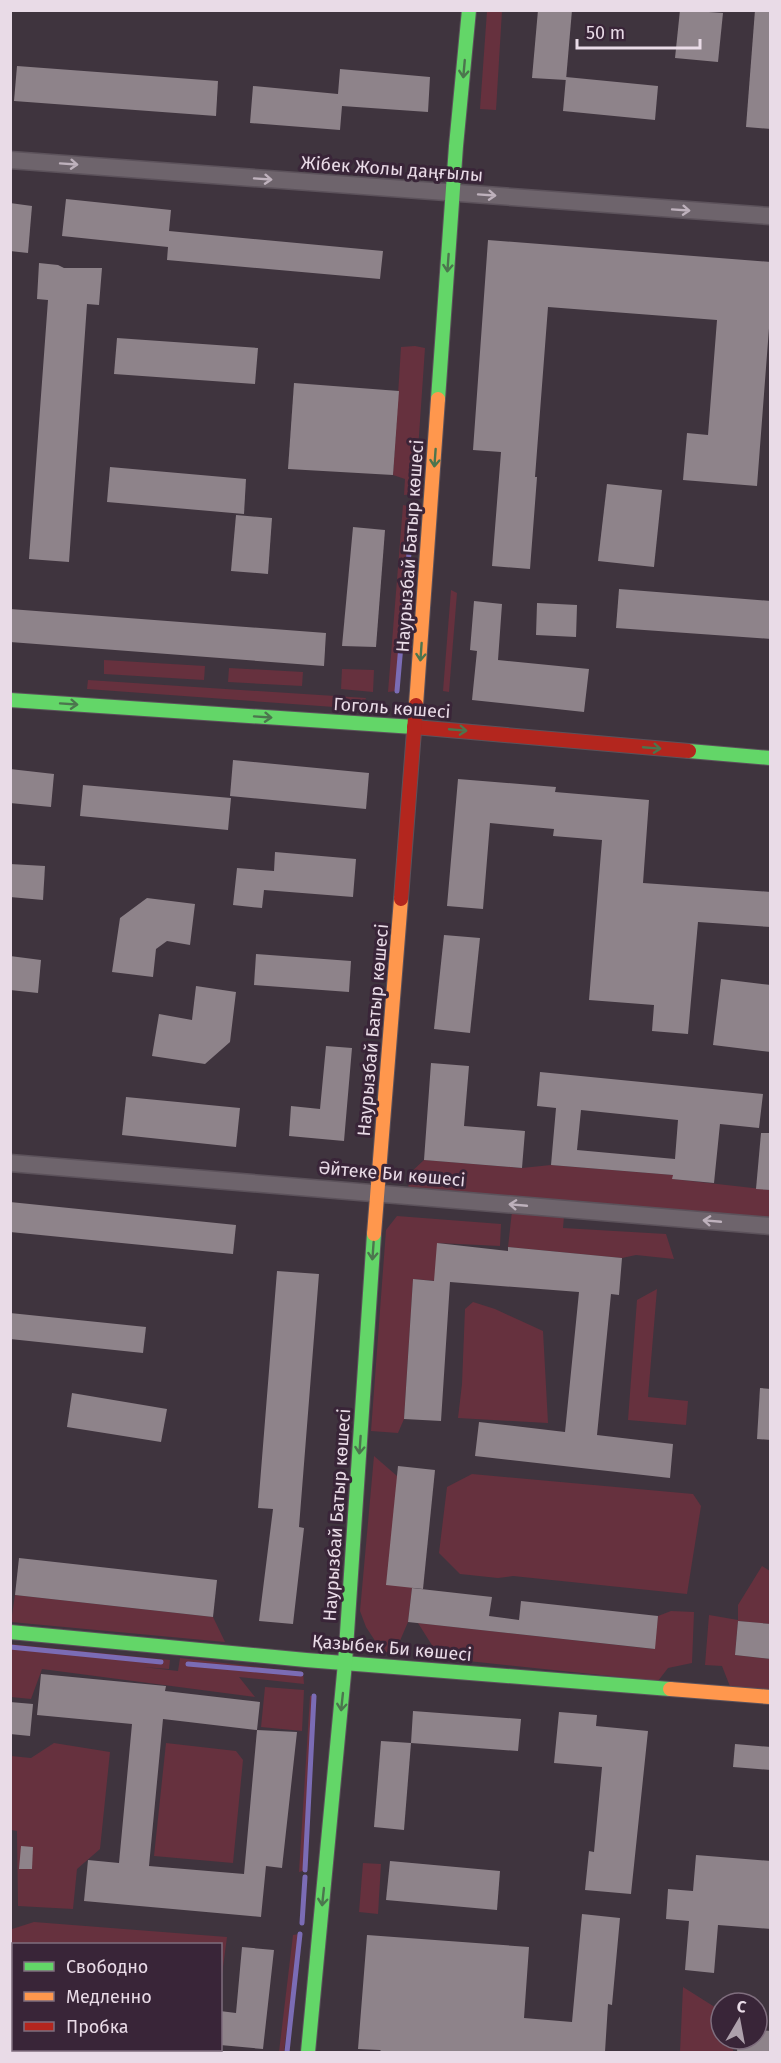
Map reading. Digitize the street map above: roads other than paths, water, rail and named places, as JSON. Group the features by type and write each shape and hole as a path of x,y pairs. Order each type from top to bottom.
{"main road":[{"name":"Наурызбай Батыр көшесі","path":"308,2052 345,1663 377,1192 469,10"},
{"name":"Гоголь көшесі","path":"10,700 415,726 771,758"},
{"name":"Қазыбек Би көшесі","path":"10,1632 345,1663 771,1697"}],"street":[{"name":"Жібек Жолы даңғылы","path":"10,160 771,216"},
{"name":"Әйтеке Би көшесі","path":"10,1163 771,1226"}],"waterway":[{"path":"397,691 413,507"},
{"path":"10,1647 161,1662"},
{"path":"188,1664 301,1674"},
{"path":"305,1870 314,1696"},
{"path":"302,1923 305,1877"},
{"path":"287,2052 300,1934"}]}
